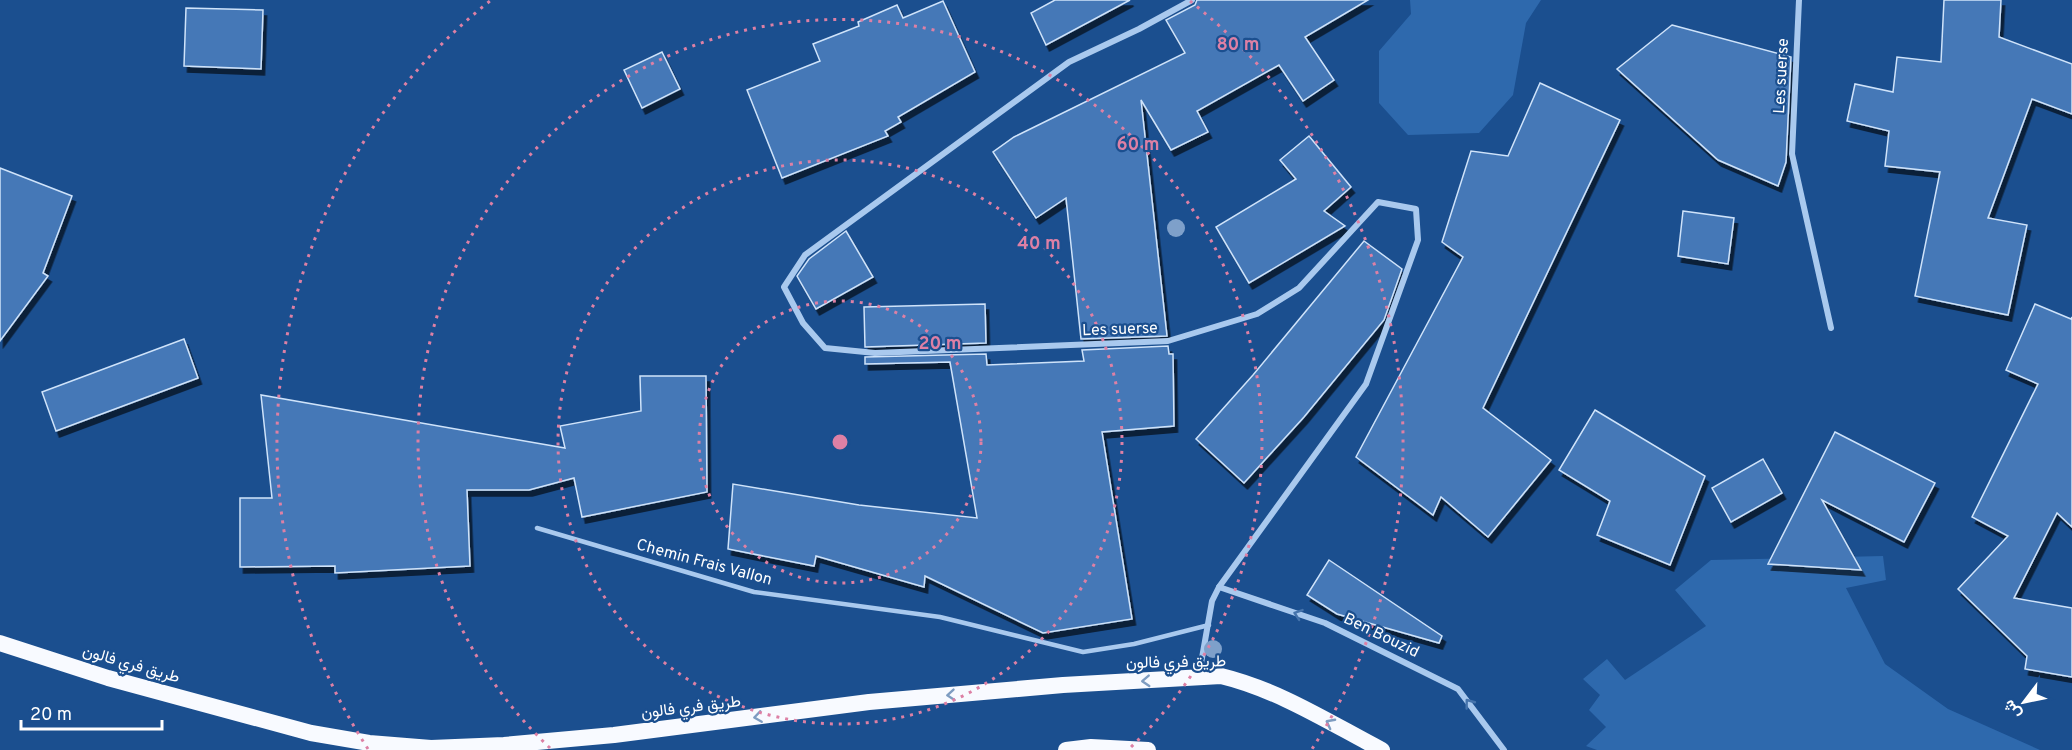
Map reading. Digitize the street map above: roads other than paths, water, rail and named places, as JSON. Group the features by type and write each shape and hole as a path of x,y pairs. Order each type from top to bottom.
{"highway":[{"name":"طريق فري فالون","path":"0,643 108,678 311,733 369,743 431,748 504,745 614,735 869,702 1063,685 1221,676 1273,692 1382,750"},
{"path":"1066,750 1091,747 1148,750"}],"street":[{"name":"Les suerse","path":"1192,0 1139,29 1069,62 806,255 784,287 803,323 825,348 875,353 1168,341 1257,314 1299,288 1378,202 1416,208 1418,240 1366,384 1219,587 1212,601 1199,678"},
{"name":"Les suerse","path":"1799,0 1791,154 1831,328"},
{"name":"Ben Bouzid","path":"1219,587 1324,623 1458,689 1504,750"}],"lane":[{"name":"Chemin Frais Vallon","path":"537,528 754,592 940,617 1083,652 1134,644 1209,625"}]}
